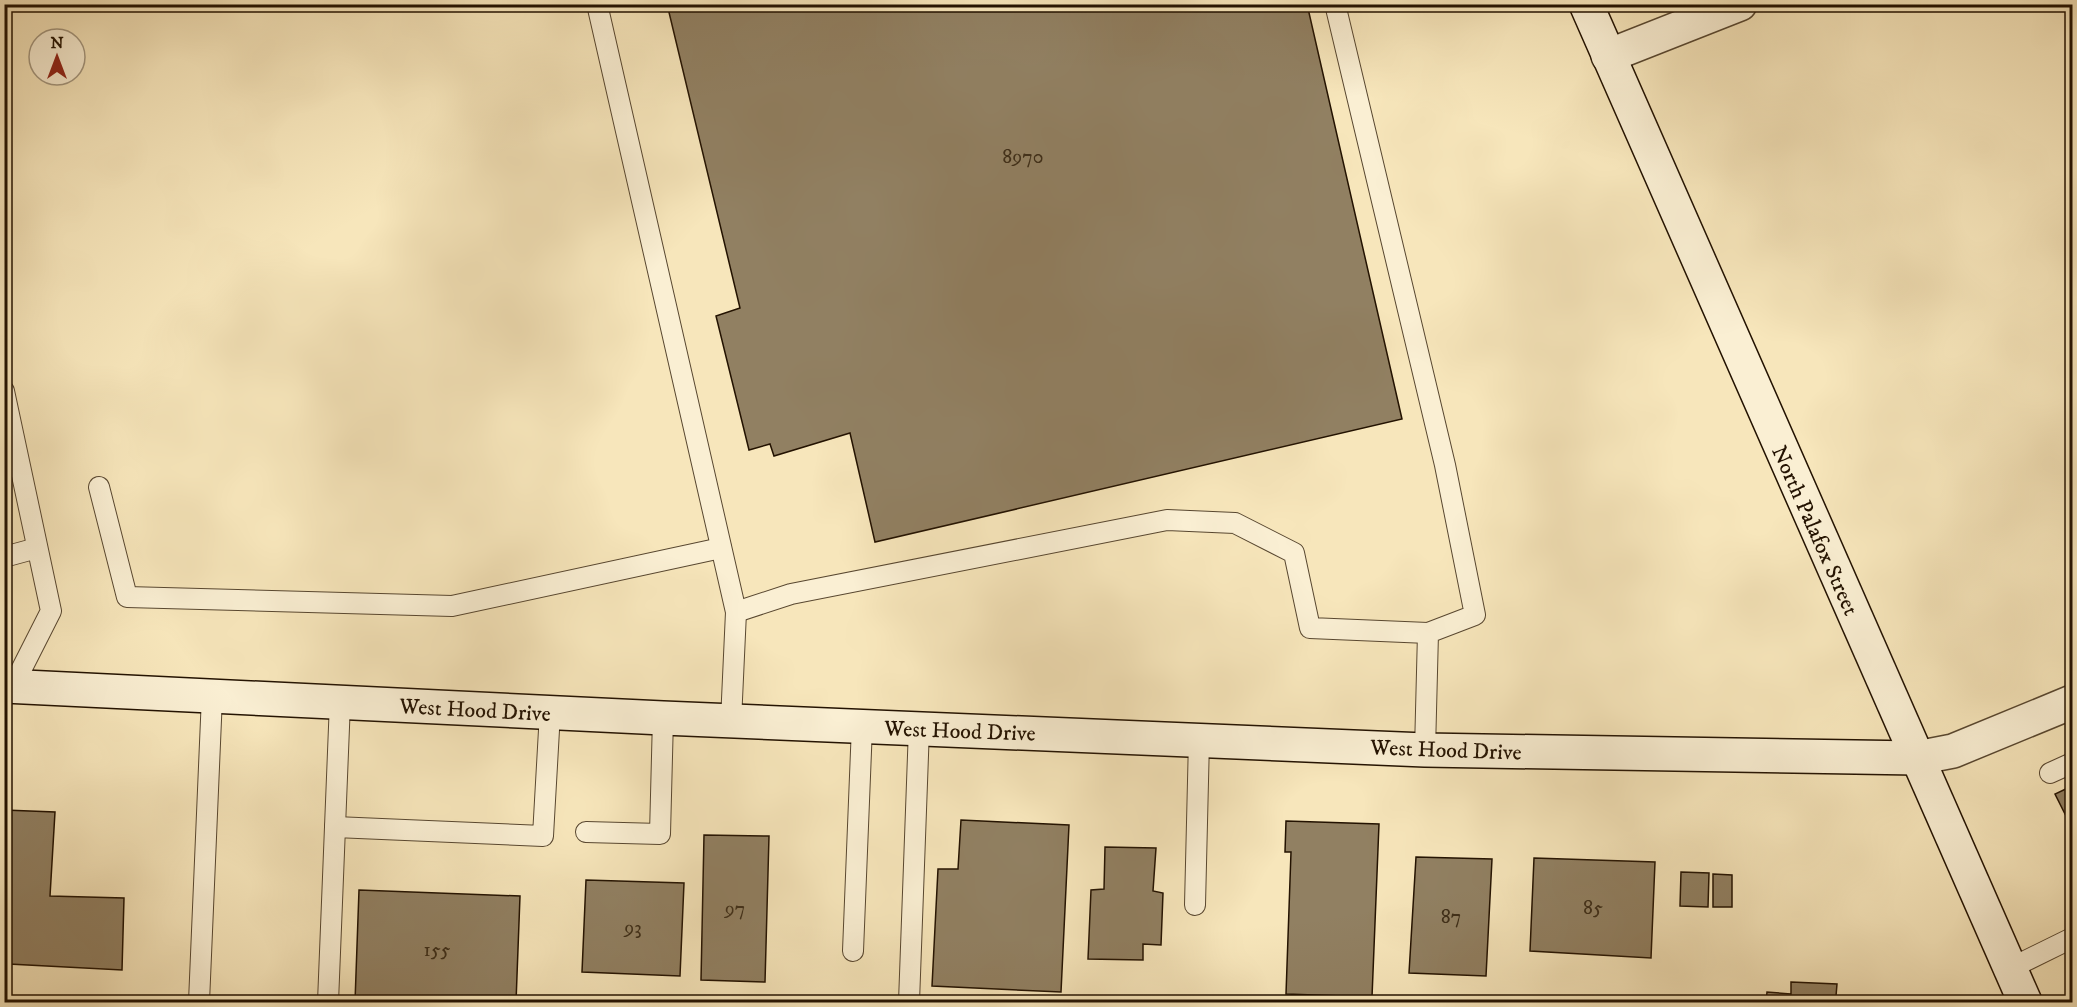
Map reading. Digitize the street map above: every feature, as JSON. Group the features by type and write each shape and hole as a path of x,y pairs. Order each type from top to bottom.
{"street":[{"name":"North Palafox Street","path":"1586,4 2025,1002"},
{"path":"1608,56 1740,4"},
{"name":"West Hood Drive","path":"9,686 663,718 1425,750 1917,759 1953,751 2073,702"}],"lane":[{"path":"597,4 736,612 731,720"},
{"path":"736,612 791,594 1145,525 1179,521 1235,523 1294,552 1310,628 1428,633 1475,615 1445,465 1335,4"},
{"path":"6,402 51,611 9,686"},
{"path":"99,487 127,597 452,606 721,548"},
{"path":"4,557 38,548"},
{"path":"1425,750 1428,633"},
{"path":"200,1002 212,696"},
{"path":"328,1002 340,702"},
{"path":"335,827 543,836 550,712"},
{"path":"586,832 660,834 663,718"},
{"path":"854,951 862,726"},
{"path":"909,1002 919,728"},
{"path":"1195,904 1199,740"},
{"path":"2050,773 2073,763"},
{"path":"2009,969 2073,938"}],"building":[{"path":"667,4 1307,4 1402,419 875,542 850,433 774,456 770,444 749,450 716,316 740,308"},
{"path":"2072,786 2072,828 2055,794"},
{"path":"4,810 55,812 50,896 124,898 122,970 9,964 11,936 4,936"},
{"path":"961,820 1069,825 1061,992 932,986 938,869 958,869"},
{"path":"1286,821 1379,824 1372,997 1286,994 1291,852 1285,852"},
{"path":"704,835 769,836 765,982 701,980"},
{"path":"1105,847 1156,848 1153,891 1163,893 1161,945 1143,944 1143,960 1088,959 1091,890 1104,889"},
{"path":"1416,857 1492,859 1486,976 1409,973"},
{"path":"1534,858 1655,862 1651,958 1530,951"},
{"path":"1681,872 1709,873 1708,907 1680,906"},
{"path":"1713,874 1732,875 1732,907 1713,907"},
{"path":"586,880 684,883 680,976 582,972"},
{"path":"359,890 520,896 516,1002 355,1002"},
{"path":"1791,982 1837,984 1836,996 1860,997 1860,1002 1766,1002 1767,992 1791,994"}]}
